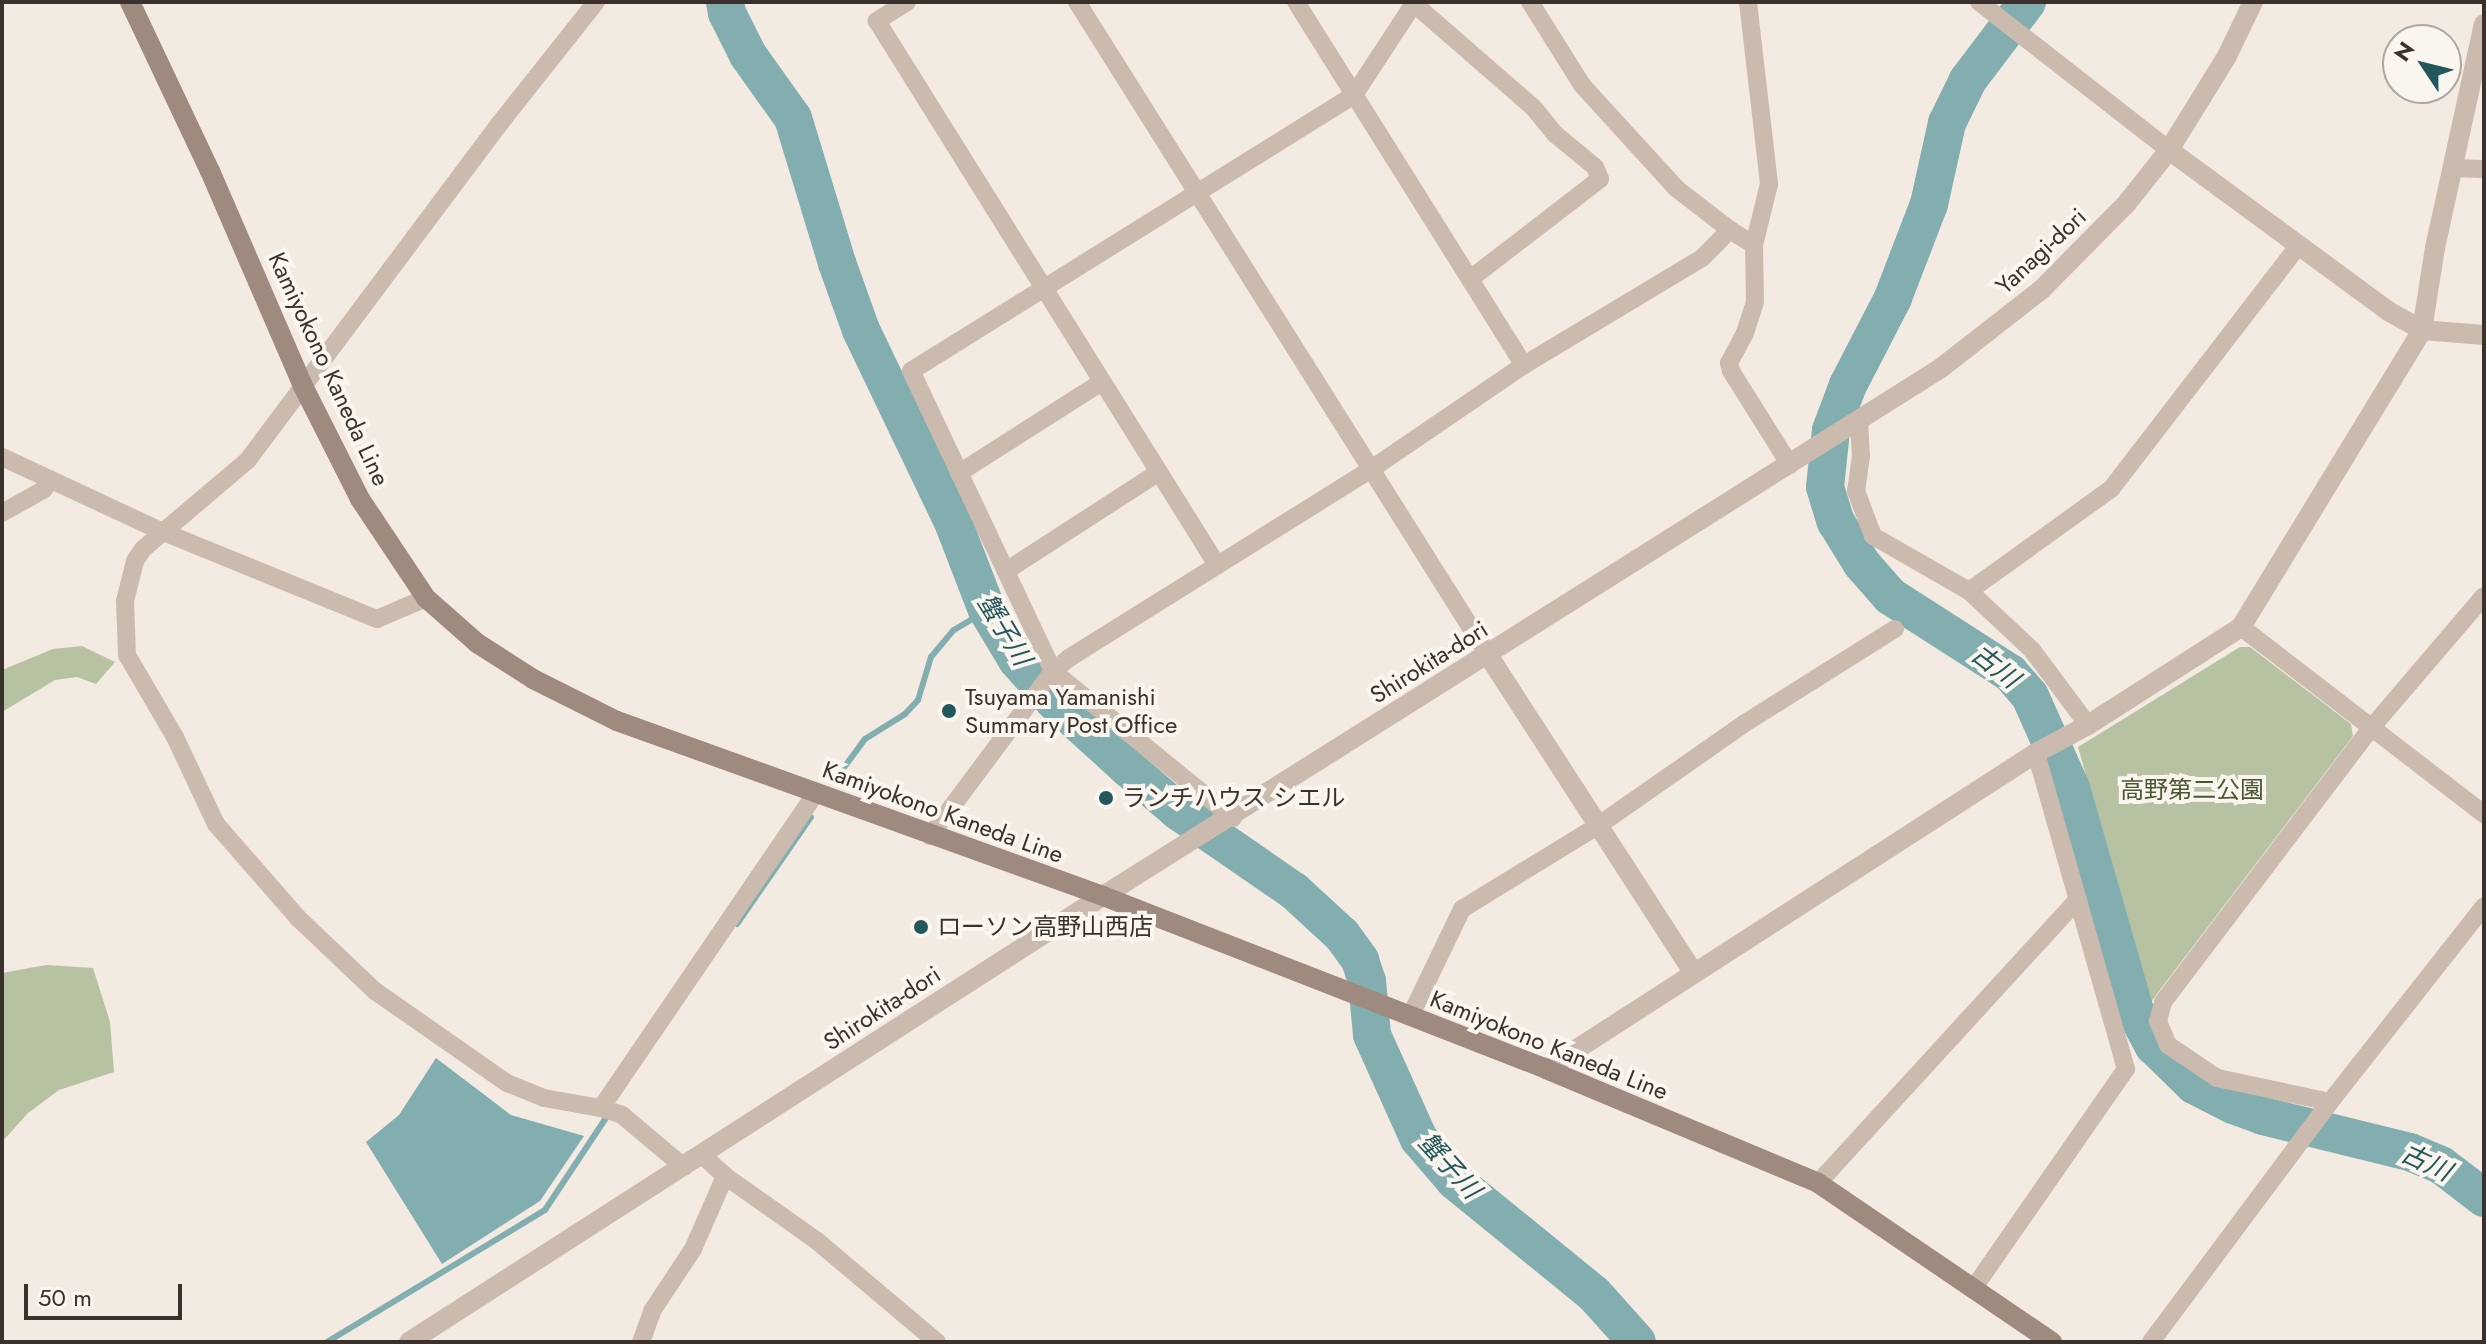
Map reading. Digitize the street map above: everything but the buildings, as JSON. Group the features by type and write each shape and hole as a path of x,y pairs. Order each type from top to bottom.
{"main road":[{"name":"Kamiyokono Kaneda Line","path":"130,2 210,171 302,384 360,499 426,598 477,643 533,679 617,721 1103,896 1546,1069 1818,1183 2052,1342"}],"street":[{"path":"596,2 302,384 248,460 161,531 135,561 125,601 127,655 175,737 216,824 298,918 375,991 507,1083 544,1098 622,1115 684,1167"},
{"path":"907,2 877,21 1217,565"},
{"path":"1077,2 1370,470 1694,973"},
{"path":"1296,2 1524,365"},
{"path":"1530,2 1582,85 1677,189 1754,245"},
{"path":"1748,2 1769,168 1754,245 1755,302 1729,363 1731,371 1795,463"},
{"path":"1979,2 2298,246 2422,330 2484,335"},
{"name":"Yanagi-dori","path":"1795,463 1941,368 2041,290 2127,203 2169,150 2227,56 2253,2"},
{"path":"1229,820 1053,671 911,371 1354,95 1412,4 1533,107 1555,134 1595,167 1600,179 1470,279"},
{"path":"1546,1069 2036,753 2088,725 2241,627 2422,330 2484,24"},
{"path":"2453,168 2484,169"},
{"path":"930,836 1053,671 1370,470 1524,365 1702,258 1730,230"},
{"path":"1969,591 2111,489 2298,246"},
{"path":"959,473 1102,382"},
{"path":"1856,422 1861,456 1856,491 1873,536 1969,591 2032,650 2088,725"},
{"path":"2,457 161,531 377,619 426,598"},
{"name":"Shirokita-dori","path":"410,1342 1103,896 1229,820 1795,463"},
{"path":"1006,571 1159,472"},
{"path":"2,513 43,490 51,480"},
{"path":"2330,1102 2217,1078 2168,1045 2158,1021 2163,1002 2372,727 2484,596"},
{"path":"2241,627 2484,814"},
{"path":"1410,1017 1462,909 1599,825 1745,723 1895,629"},
{"path":"1973,1289 2126,1069 2036,753"},
{"path":"601,1108 815,794"},
{"path":"1818,1183 2078,899"},
{"path":"2151,1342 2330,1102 2484,906"},
{"path":"702,1155 725,1176 817,1241 937,1342"},
{"path":"641,1342 652,1311 693,1249 725,1176"}],"green space":[{"path":"82,646 115,662 96,684 77,677 55,680 2,712 2,670 53,649"},
{"name":"高野第二公園","path":"2240,647 2250,647 2351,724 2353,736 2150,1003 2078,747"},
{"path":"46,965 93,968 110,1022 114,1072 59,1090 28,1113 2,1142 2,973"}],"water":[{"path":"436,1058 511,1115 584,1136 540,1201 442,1264 366,1142 399,1115"}],"waterway":[{"name":"蟹子川","path":"725,2 727,13 748,55 793,118 861,330 953,522 987,610 1017,660 1054,701 1178,811 1294,891 1342,935 1360,960 1367,981 1372,1035 1419,1139 1455,1181 1594,1294 1637,1342"},
{"name":"古川","path":"2027,2 1968,80 1947,123 1929,204 1893,298 1848,385 1831,430 1825,487 1836,522 1862,564 1890,596 2010,673 2030,696 2071,788 2135,1011 2154,1046 2194,1085 2233,1105 2263,1116 2410,1152 2441,1165 2484,1198"},
{"path":"840,773 865,739 905,714 918,700 931,657 954,630 987,610"},
{"path":"737,924 811,817"},
{"path":"327,1342 545,1210 606,1118"}],"place":[{"name":"Tsuyama Yamanishi Summary Post Office","path":"949,711"},
{"name":"ランチハウス シエル","path":"1106,798"},
{"name":"ローソン高野山西店","path":"921,927"}]}
